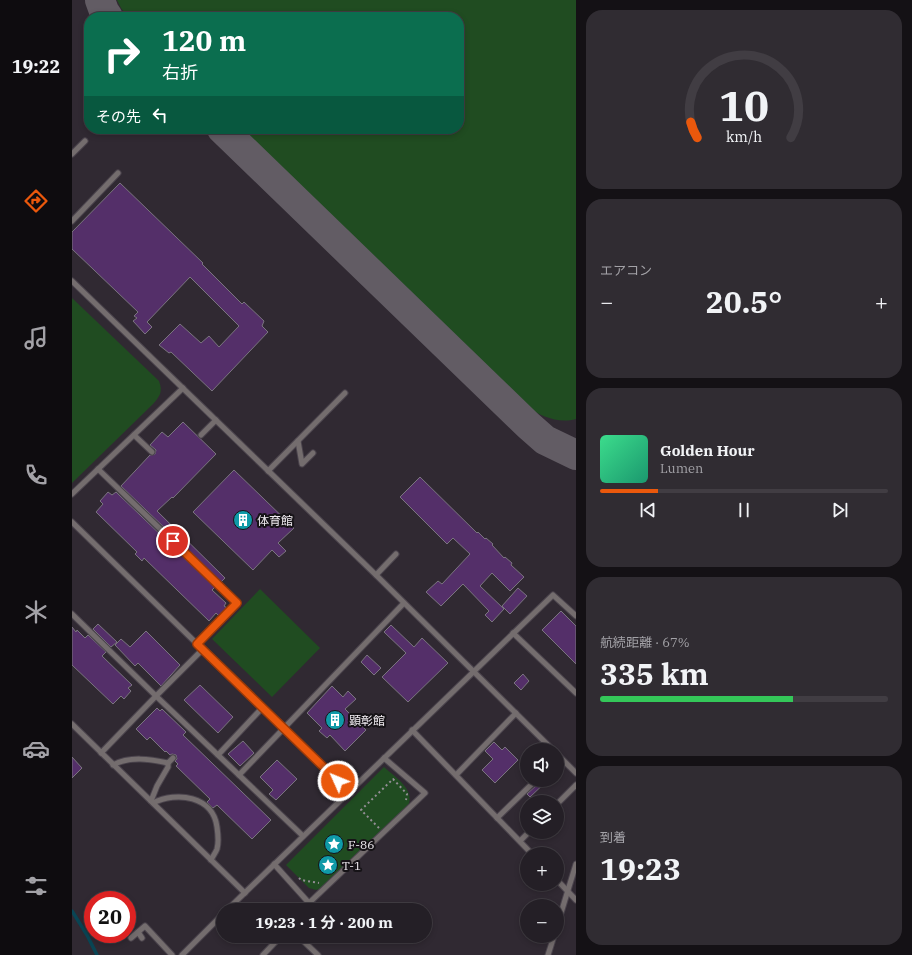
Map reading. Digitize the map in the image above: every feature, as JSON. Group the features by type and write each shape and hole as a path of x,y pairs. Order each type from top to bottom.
{"lane":[{"path":"72,154 85,141"},
{"path":"72,221 118,173"},
{"path":"72,281 376,575 546,743"},
{"path":"72,494 183,388"},
{"path":"268,471 345,393"},
{"path":"201,435 216,420"},
{"path":"134,435 152,452"},
{"path":"298,441 302,464 313,453"},
{"path":"98,469 237,603 197,644"},
{"path":"72,522 349,792"},
{"path":"376,575 396,554"},
{"path":"234,903 553,595 576,616"},
{"path":"239,775 404,603"},
{"path":"72,614 303,836"},
{"path":"513,633 576,693"},
{"path":"101,753 203,649"},
{"path":"218,755 262,708"},
{"path":"456,775 516,713"},
{"path":"72,724 245,893"},
{"path":"412,730 525,847"},
{"path":"152,802 157,786 168,767 168,763 173,758"},
{"path":"274,864 309,903 425,793 384,758"},
{"path":"113,765 127,759 150,760 168,763"},
{"path":"564,762 576,773"},
{"path":"564,797 576,785"},
{"path":"497,818 529,787"},
{"path":"152,802 173,797 189,797 202,802 213,812 219,836 217,849 210,860"},
{"path":"520,842 523,839"},
{"path":"564,904 576,864"},
{"path":"564,887 576,900"},
{"path":"182,955 216,921"},
{"path":"142,938 138,932 145,926 172,955"},
{"path":"265,954 275,943"},
{"path":"305,943 318,955"},
{"path":"548,955 552,943"}],"path":[{"path":"385,824 380,829 361,810 393,779 407,794 405,804"},
{"path":"296,875 300,880 323,883"}],"green space":[{"path":"117,0 576,0 576,419 556,420 527,407 247,134 464,134 464,12 124,12"},
{"path":"72,298 159,381 161,391 153,404 72,483"},
{"path":"260,589 320,648 272,697 212,639"},
{"path":"384,767 407,789 410,800 408,806 322,888 316,890 309,888 286,865"}],"building":[{"path":"120,183 203,263 202,264 242,304 244,302 264,321 262,326 268,332 212,391 171,352 169,353 159,345 180,324 201,343 209,336 219,347 239,326 190,277 147,322 152,327 145,334 133,321 137,318 134,316 138,312 72,249 72,232"},
{"path":"183,422 216,454 173,498 172,497 157,511 225,578 221,582 121,486 150,455 155,454 156,450 150,445 162,432 168,437"},
{"name":"体育館","path":"234,470 294,528 278,543 286,551 279,557 272,550 253,570 193,512"},
{"path":"420,477 477,533 478,532 493,544 492,545 504,558 505,557 512,563 511,565 524,577 510,591 492,573 480,586 504,609 492,622 485,615 489,611 463,584 441,606 426,592 438,581 442,584 470,554 453,538 447,544 400,497"},
{"path":"108,492 112,495 116,492 215,587 212,590 226,603 224,606 227,608 219,616 216,613 209,621 144,558 142,561 135,554 137,552 96,512 103,504 100,501"},
{"path":"518,588 527,596 510,614 502,606"},
{"path":"561,611 576,626 576,664 542,630"},
{"path":"98,624 117,642 111,647 93,629"},
{"path":"391,625 414,647 422,638 448,663 408,702 382,677 406,653 384,632"},
{"path":"72,627 76,632 77,630 85,638 88,635 106,652 102,656 132,685 128,688 131,691 124,699 121,696 113,704 72,665"},
{"path":"146,631 180,665 161,686 138,663 135,666 115,645 121,639 130,647"},
{"path":"367,655 381,668 374,675 361,662"},
{"path":"523,674 529,681 521,690 514,683"},
{"path":"200,685 233,717 218,733 184,700"},
{"name":"顕彰館","path":"332,686 343,697 348,691 356,699 345,709 366,730 345,751 330,735 327,738 319,731 322,728 307,713"},
{"path":"157,708 160,711 162,709 186,732 183,735 271,820 252,839 217,805 213,808 207,802 210,799 176,766 178,764 175,761 177,759 176,755 170,755 166,751 165,752 150,737 147,740 136,729"},
{"path":"243,741 254,753 240,766 228,754"},
{"path":"494,742 502,750 505,747 518,760 495,783 482,770 493,759 485,751"},
{"path":"72,757 82,768 72,778"},
{"path":"277,760 297,779 276,800 269,794 273,790 260,777"},
{"path":"535,787 541,787 532,795 527,794"}],"waterway":[{"path":"72,911 97,955"}],"taxiway":[{"path":"100,0 105,12"},
{"path":"227,134 528,425 545,440 576,455"}],"place":[{"name":"体育館","path":"243,520"},
{"name":"顕彰館","path":"335,720"},
{"name":"F-86","path":"334,844"},
{"name":"T-1","path":"328,865"}],"route":[{"path":"173,541 237,603 197,644 338,781"}]}
